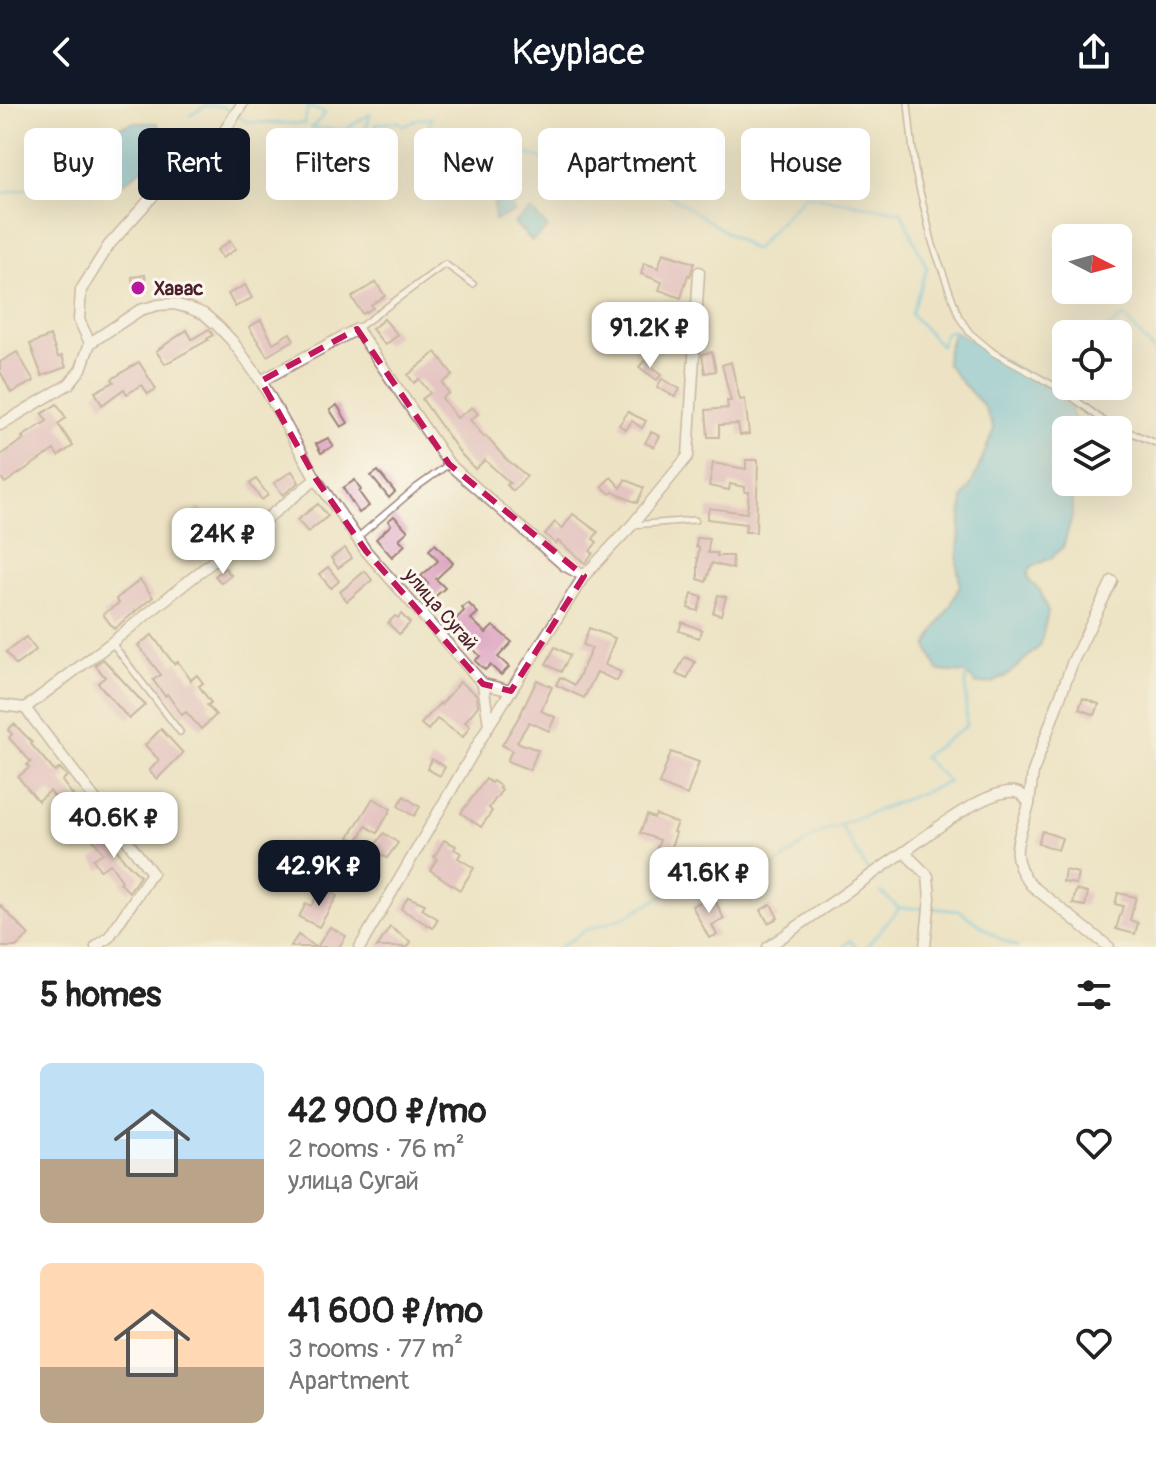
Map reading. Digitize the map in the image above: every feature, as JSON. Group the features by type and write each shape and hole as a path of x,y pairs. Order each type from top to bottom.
{"street":[{"path":"0,425 69,384 81,369 90,343 79,320 81,290 109,245 143,205 221,136 242,104"},
{"path":"360,947 489,725 584,576 632,525 688,456 699,272"},
{"name":"улица Сугай","path":"90,343 140,310 158,305 174,304 189,308 204,314 218,326 261,381 316,479 366,551 483,684"},
{"path":"261,381 357,329 449,464 564,565 584,576"},
{"path":"0,705 25,708 38,700 316,479"},
{"path":"1109,947 1031,885 1017,863 1017,845 1029,804 1033,772 1073,661 1112,581"},
{"path":"489,725 483,684 511,691"},
{"path":"25,708 152,873 109,937 96,947"},
{"path":"1014,792 1033,772"},
{"path":"768,947 975,804 1014,792 1021,794 1029,804"},
{"path":"904,852 928,876 930,898 925,947"}],"lane":[{"path":"908,104 915,171 933,245 959,317 970,333 994,353 1064,391 1105,422 1156,443"},
{"path":"357,329 445,264 473,284"},
{"path":"357,537 449,464"},
{"path":"632,525 695,520"},
{"path":"111,643 180,732"}],"highlighted area":[{"path":"357,329 449,464 584,576 511,691 483,684 366,551 316,479 261,381"}],"water":[{"path":"133,123 157,123 160,128 138,128 138,172 122,184 122,128 116,128"},
{"path":"500,200 512,207 514,212 495,220 494,203"},
{"path":"531,210 548,228 532,241 514,223"},
{"path":"954,331 1052,389 1052,400 1062,400 1073,416 1052,416 1052,496 1071,496 1072,517 1063,547 1051,558 1031,567 1028,573 1030,582 1040,590 1048,612 1040,646 1008,675 992,683 977,684 966,673 938,671 927,646 960,585 957,563 963,498 994,429 984,406 946,363"}],"building":[{"path":"230,241 236,249 222,258 217,250"},
{"path":"663,253 694,263 681,298 659,290 662,282 641,274 644,263 658,268"},
{"path":"145,275 148,291 134,294 132,277"},
{"path":"376,282 385,296 362,314 352,297"},
{"path":"245,285 252,298 235,307 228,294"},
{"path":"384,319 398,335 385,345 372,329"},
{"path":"261,320 273,343 290,333 294,340 267,356 249,327"},
{"path":"209,329 213,335 208,340 165,364 156,351 187,330 192,339"},
{"path":"50,336 58,357 62,356 66,367 42,376 30,344"},
{"path":"17,352 34,381 11,393 0,371 0,362"},
{"path":"436,352 453,375 442,383 449,393 442,398 457,418 472,407 478,414 470,420 505,458 527,476 513,491 507,485 510,483 485,460 475,469 461,454 422,399 430,393 419,379 414,383 408,375"},
{"path":"712,352 716,371 705,373 702,354"},
{"path":"644,361 662,374 657,380 639,367"},
{"path":"139,362 156,389 148,394 142,385 127,394 124,389 102,405 95,392 114,382 112,379"},
{"path":"731,362 740,400 745,399 749,434 740,435 738,424 719,425 719,437 708,437 706,410 728,408 727,401 731,401 722,365"},
{"path":"662,379 680,389 675,397 657,387"},
{"path":"57,404 66,418 58,424 73,446 58,456 54,450 5,483 0,476 0,455 47,421 42,414"},
{"path":"337,405 348,423 341,427 330,410"},
{"path":"628,412 646,421 642,428 632,421 626,430 619,425"},
{"path":"651,432 660,436 654,447 645,443"},
{"path":"328,438 333,446 321,453 316,444"},
{"path":"746,460 758,460 756,532 745,532 746,524 707,519 709,508 747,513 749,492 745,492 745,487 730,484 729,490 709,486 713,463 746,469"},
{"path":"292,471 299,482 283,495 274,483"},
{"path":"378,471 395,492 389,498 371,476"},
{"path":"611,477 621,488 625,479 644,488 637,503 613,492 610,494 602,486"},
{"path":"256,479 268,495 262,500 250,484"},
{"path":"355,480 369,506 359,513 343,488"},
{"path":"318,504 328,516 308,532 297,520"},
{"path":"200,508 224,538 208,552 200,543 205,539 194,526 184,534 178,527"},
{"path":"573,514 598,532 593,539 597,542 590,551 593,553 585,563 545,534 555,522 562,529"},
{"path":"394,516 408,531 399,539 405,545 392,557 376,539 391,525 388,521"},
{"path":"697,538 709,539 708,553 732,556 733,569 712,563 706,582 698,579"},
{"path":"435,544 453,563 436,579 445,588 430,601 421,590 428,584 421,576 438,561 429,550"},
{"path":"345,548 352,558 338,568 331,558"},
{"path":"328,567 339,581 331,588 319,574"},
{"path":"225,568 231,575 221,583 215,576"},
{"path":"365,571 372,580 347,601 340,592"},
{"path":"140,580 153,597 114,629 103,614 119,603 116,599"},
{"path":"692,594 702,597 698,611 688,608"},
{"path":"718,595 726,597 721,615 713,613"},
{"path":"468,603 478,613 471,619 486,633 493,626 512,642 498,657 509,667 501,675 490,665 485,670 475,661 480,656 450,625"},
{"path":"401,614 410,623 399,634 388,623"},
{"path":"682,622 702,630 699,638 679,631"},
{"path":"589,628 615,638 605,665 621,672 617,681 597,672 584,698 556,685 560,677 575,685 592,648 583,645"},
{"path":"152,635 191,680 197,675 203,683 199,686 211,703 207,705 216,715 201,729 186,712 182,715 153,680 161,675 138,645"},
{"path":"26,637 36,650 16,665 6,652"},
{"path":"555,647 570,655 561,672 546,664"},
{"path":"685,657 695,662 687,679 676,674"},
{"path":"103,659 145,705 129,719 98,683 105,677 95,665"},
{"path":"537,680 552,687 541,711 555,717 549,731 529,722 517,742 538,750 530,770 507,761 512,750 502,745"},
{"path":"460,682 477,695 478,706 465,722 470,726 463,737 437,719 428,730 421,724"},
{"path":"1083,698 1099,704 1095,715 1079,709"},
{"path":"14,724 55,772 60,768 67,776 62,781 84,810 71,825 50,791 38,801 18,777 29,768 27,765 31,762 9,738 12,734 8,730"},
{"path":"161,729 183,753 157,779 149,771 159,760 145,745"},
{"path":"671,752 699,762 687,795 659,784"},
{"path":"432,759 445,767 440,776 427,769"},
{"path":"486,779 502,790 489,808 492,811 481,827 461,813"},
{"path":"404,796 420,807 414,816 398,806"},
{"path":"373,798 391,809 377,833 366,826 357,842 349,837"},
{"path":"647,815 677,823 669,852 657,848 660,840 640,833"},
{"path":"100,827 140,876 129,892 110,864 100,870 93,859 103,853 89,834"},
{"path":"1042,831 1062,838 1058,850 1038,843"},
{"path":"384,833 398,843 387,858 373,848"},
{"path":"444,840 456,846 454,849 461,853 458,858 474,868 460,890 430,870"},
{"path":"361,858 378,869 371,880 354,870"},
{"path":"1065,870 1078,873 1076,884 1063,882"},
{"path":"322,887 337,896 319,927 299,917 306,903 311,906"},
{"path":"1076,890 1088,893 1085,906 1073,904"},
{"path":"1118,893 1136,897 1130,920 1138,923 1135,934 1116,929 1123,906 1115,904"},
{"path":"713,896 724,919 712,925 717,935 709,938 692,906"},
{"path":"408,897 425,904 422,909 438,919 433,928 401,909"},
{"path":"771,904 778,918 768,923 761,910"},
{"path":"0,905 29,935 16,947 0,944"},
{"path":"330,927 346,936 339,947 317,947"},
{"path":"390,927 411,942 408,947 377,947"},
{"path":"298,935 316,947 290,947"}],"waterway":[{"path":"190,115 206,106 221,106 248,122 304,124 308,107 326,113 311,128 346,129 370,114 357,143 364,152 377,124 399,122 404,126 418,119 432,118 423,141 444,140 453,157 490,175 524,152 544,160 549,148 578,166 616,181 659,189 754,250 805,195 901,212 927,268 911,314 941,346 945,332 954,331 954,334"},
{"path":"0,194 24,189"},
{"path":"1119,320 1124,316 1127,320"},
{"path":"1132,326 1156,354"},
{"path":"870,874 840,825 949,782 923,757 966,726 966,673 969,673"},
{"path":"560,947 586,930 625,917 684,888 700,875 726,868 764,874 814,836 840,825"},
{"path":"866,947 899,908 881,892"},
{"path":"899,908 924,908"},
{"path":"932,908 960,911 1017,947"},
{"path":"843,947 850,940 856,947"}],"place":[{"name":"Хавас","path":"138,288"}]}
